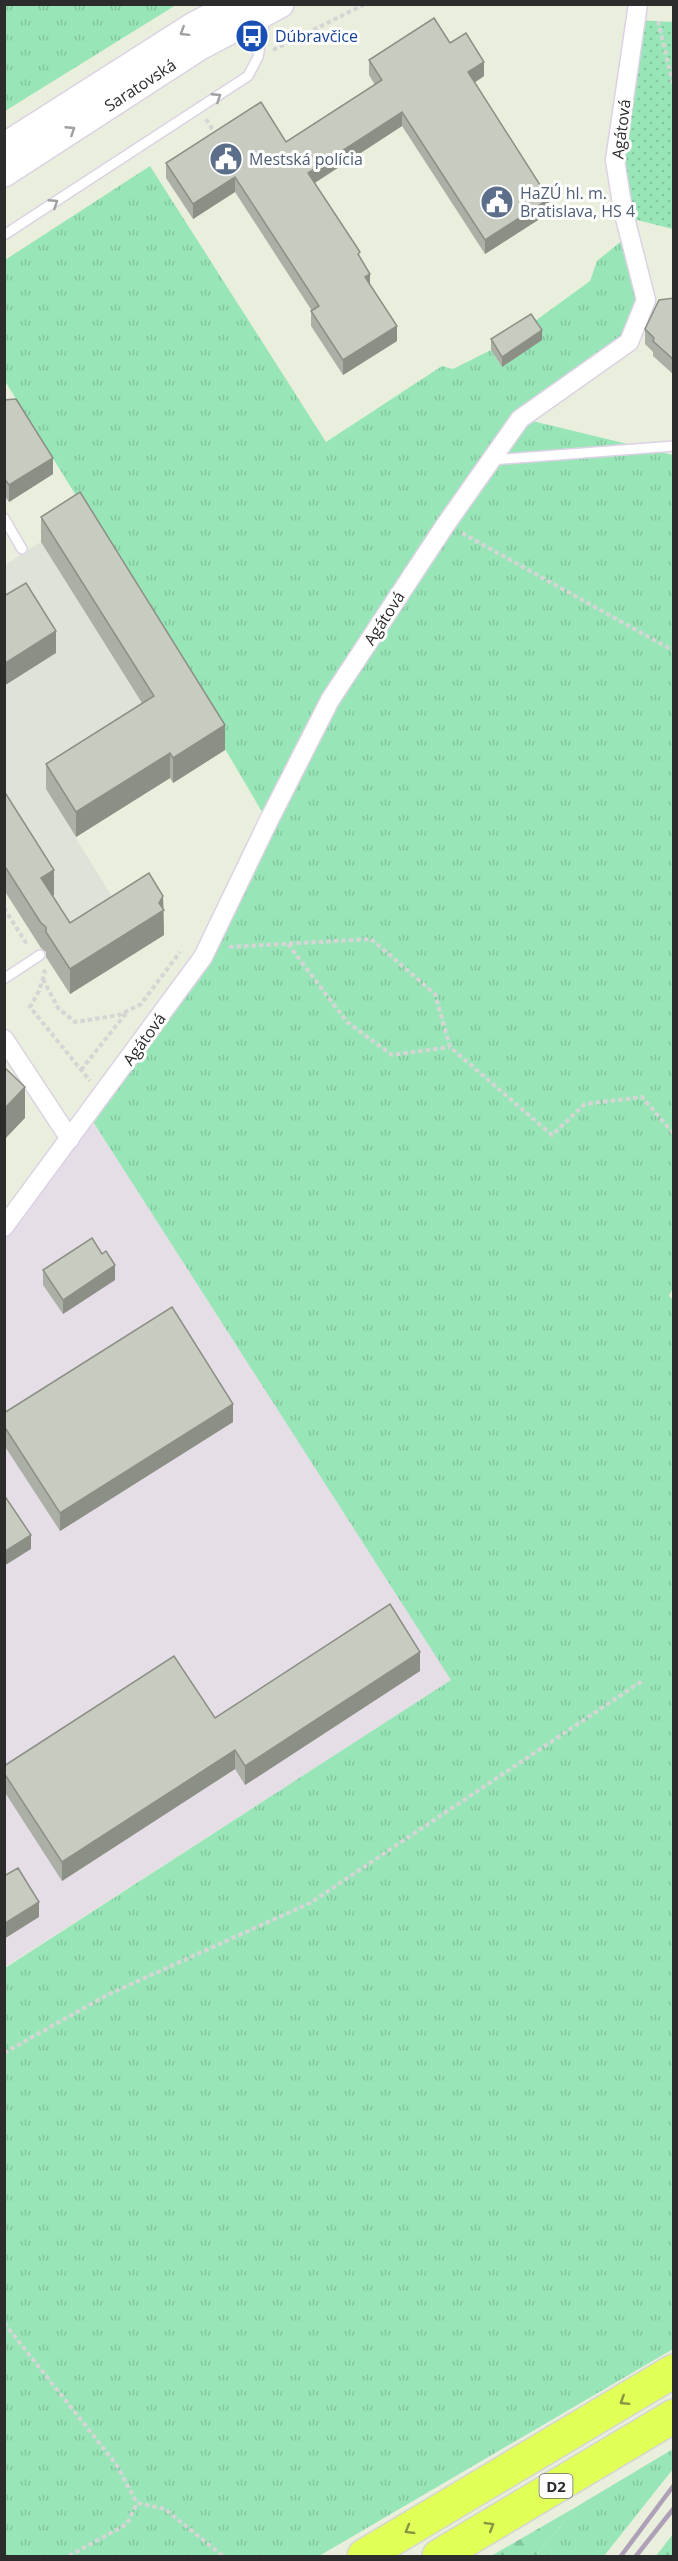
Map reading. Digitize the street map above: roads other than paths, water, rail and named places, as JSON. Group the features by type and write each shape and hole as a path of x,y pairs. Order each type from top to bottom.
{"highway":[{"name":"D2","path":"364,2556 532,2458 674,2371"},
{"name":"D2","path":"439,2556 674,2416"}],"main road":[{"name":"Saratovská","path":"4,147 194,26 236,4"},
{"name":"Saratovská","path":"4,173 200,46 273,8"}],"street":[{"name":"Agátová","path":"4,1227 203,957 330,700 519,418 629,342 646,300 623,210 615,160 638,4"},
{"path":"4,1039 70,1139"}],"lane":[{"path":"4,235 248,76 258,57 273,8"},
{"path":"491,460 674,446"},
{"path":"4,518 22,549"},
{"path":"4,978 38,956"}],"railway":[{"path":"621,2556 674,2485"},
{"path":"636,2556 674,2508"}],"place":[{"name":"Dúbravčice","path":"252,36"},
{"name":"Mestská polícia","path":"226,159"},
{"name":"HaZÚ hl. m. Bratislava, HS 4","path":"497,202"}]}
